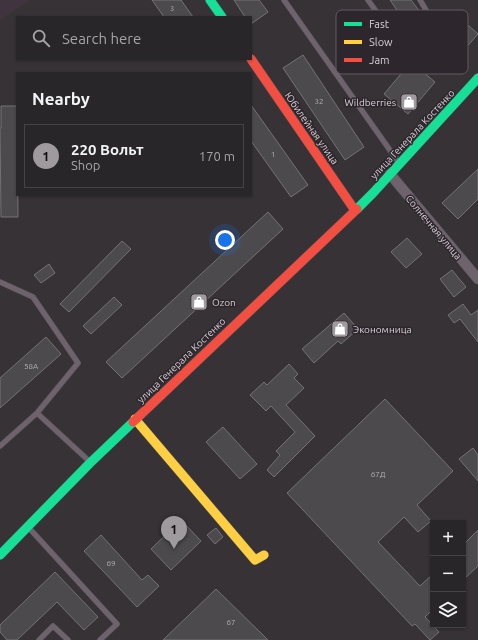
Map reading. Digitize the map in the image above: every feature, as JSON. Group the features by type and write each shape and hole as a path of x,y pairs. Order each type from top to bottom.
{"main road":[{"path":"210,0 221,16"},
{"name":"Юбилейная улица","path":"252,60 354,209"},
{"name":"улица Генерала Костенко","path":"0,555 90,463 354,209 373,193 478,78"},
{"path":"136,419 255,560 264,555"}],"street":[{"name":"Солнечная улица","path":"390,174 478,280"}],"lane":[{"path":"284,0 336,73"},
{"path":"368,0 375,10"},
{"path":"420,0 426,10"},
{"path":"337,74 400,163"},
{"path":"0,282 33,297 78,363 38,413 0,446"},
{"path":"38,413 90,463"},
{"path":"28,527 116,624 100,640"},
{"path":"39,640 53,626 68,640"}],"shaded area":[{"path":"0,0 30,0 0,20"}],"building":[{"path":"152,0 181,0 192,16 163,16"},
{"path":"234,0 259,0 268,12 252,23 252,16 244,16"},
{"path":"390,0 411,0 418,10 397,10"},
{"path":"468,25 478,34 468,45"},
{"path":"303,55 364,147 345,160 283,68"},
{"path":"401,74 425,74 435,82 408,114 384,94"},
{"path":"1,106 16,106 16,196 18,196 18,217 1,217"},
{"path":"252,106 308,185 291,197 252,142"},
{"path":"478,169 478,199 458,219 442,203"},
{"path":"268,212 283,229 122,378 106,362"},
{"path":"407,238 422,254 406,268 391,252"},
{"path":"122,241 131,249 69,312 60,304"},
{"path":"49,264 55,273 41,283 34,275"},
{"path":"452,270 466,287 454,297 440,279"},
{"path":"114,297 122,305 91,334 83,326"},
{"path":"463,304 471,315 478,310 478,342 460,319 454,323 448,315"},
{"path":"344,313 358,329 341,344 338,341 314,363 302,349"},
{"path":"46,337 61,354 0,408 0,378"},
{"path":"289,364 298,374 294,378 304,388 286,405 315,436 274,477 267,470 280,455 276,451 295,432 271,406 266,411 250,395 264,382 267,385"},
{"path":"385,399 453,471 417,505 430,520 430,522 418,532 404,517 378,542 420,586 430,577 430,612 425,617 430,622 430,628 435,628 439,632 430,640 415,624 412,626 287,493"},
{"path":"223,427 257,464 240,479 206,442"},
{"path":"473,448 478,455 478,481 459,459"},
{"path":"181,520 201,541 171,570 151,549"},
{"path":"216,528 223,537 215,544 207,535"},
{"path":"478,530 478,566 466,577 466,556 466,542"},
{"path":"101,535 142,580 148,575 159,586 137,607 84,551"},
{"path":"55,572 98,617 84,630 57,602 17,640 7,640 0,632 0,625"},
{"path":"216,589 268,640 163,640"}],"traffic: fast":[{"path":"210,0 221,16"},
{"path":"357,209 478,78"},
{"path":"0,555 90,463 133,422"}],"traffic: slow":[{"path":"135,419 255,560 264,555"}],"traffic: jam":[{"path":"252,60 354,209"},
{"path":"133,422 357,209"}],"place":[{"name":"Wildberries","path":"409,102"},
{"name":"Ozon","path":"199,302"},
{"name":"Экономница","path":"340,329"},
{"name":"220 Вольт","path":"174,549"}]}
